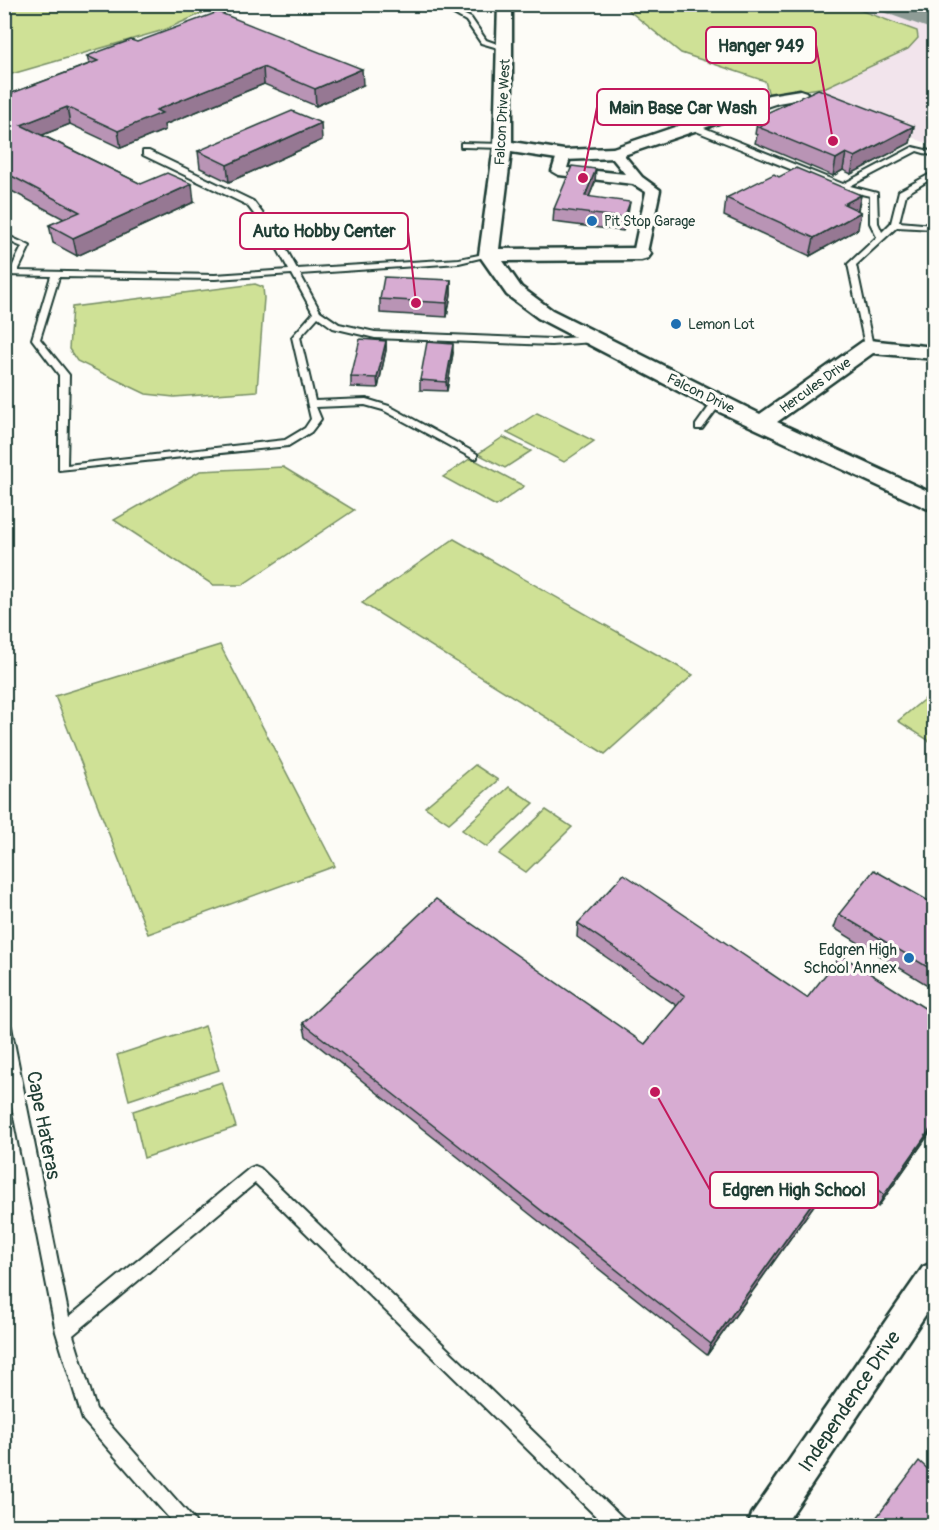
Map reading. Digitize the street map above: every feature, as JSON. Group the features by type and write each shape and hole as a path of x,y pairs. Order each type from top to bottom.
{"street":[{"name":"Falcon Drive West","path":"489,255 488,248 503,146 505,4"},
{"path":"503,146 564,154 615,153 775,98 800,95"},
{"path":"489,255 641,254 653,190 637,180 615,153"},
{"path":"564,154 559,171 637,180"},
{"name":"Falcon Drive","path":"489,255 514,291 545,314 717,402 934,503"},
{"path":"869,346 934,353"},
{"name":"Hercules Drive","path":"761,423 869,346"},
{"name":"Independence Drive","path":"764,1526 934,1277"}],"lane":[{"path":"386,4 449,10 466,17 477,28 479,37 487,44 506,48"},
{"path":"694,126 843,187 874,195 874,223 881,237"},
{"path":"464,145 503,146"},
{"path":"843,187 916,149 934,154"},
{"path":"146,153 250,203 274,234 317,313 336,326 375,335 551,342 593,339"},
{"path":"869,346 852,264 895,224 902,193 934,174"},
{"path":"895,224 934,227"},
{"path":"4,236 26,246 9,273"},
{"path":"9,273 215,278 459,261 489,255"},
{"path":"56,274 36,339 64,375 62,468 288,443 309,430 316,419 296,337 317,313"},
{"path":"311,404 366,402 386,408 474,456"},
{"path":"699,427 717,402"},
{"name":"Cape Hateras","path":"4,1027 64,1332 89,1414 188,1526"},
{"path":"64,1332 255,1173 619,1526"}],"shaded area":[{"path":"800,5 934,5 934,146 814,99 824,94 774,74"}],"green space":[{"path":"5,4 221,5 164,30 5,76"},
{"path":"622,5 846,5 917,31 918,38 908,49 826,87 769,96 765,81 681,53"},
{"path":"255,284 263,287 264,298 257,391 174,397 146,394 77,361 69,349 72,307"},
{"path":"537,413 594,441 564,462 507,433"},
{"path":"503,437 531,451 505,468 478,454"},
{"path":"471,458 524,486 496,506 443,477"},
{"path":"283,467 354,510 242,585 213,585 114,520 200,471"},
{"path":"454,539 693,675 605,754 362,603"},
{"path":"220,645 335,866 148,934 55,696"},
{"path":"934,691 934,744 898,721"},
{"path":"475,765 498,780 449,823 425,807"},
{"path":"509,787 534,803 487,847 462,830"},
{"path":"546,810 572,827 526,872 499,854"},
{"path":"205,1026 219,1070 129,1100 117,1055"},
{"path":"222,1082 236,1127 144,1158 133,1111"}],"building":[{"path":"218,12 362,69 315,89 263,67 156,110 162,113 118,131 67,107 21,125 141,184 167,173 192,184 73,238 49,225 80,212 4,172 4,96 98,61 87,56 131,40 137,42"},
{"path":"818,89 914,126 855,157 846,153 836,159 758,127 768,122 758,117"},
{"path":"292,111 321,123 227,165 198,151"},
{"path":"572,166 596,169 585,196 630,202 624,218 554,209"},
{"path":"796,168 861,195 844,204 861,212 814,238 726,198 774,174 779,177"},
{"path":"384,277 451,280 447,303 380,299"},
{"path":"931,296 934,297 934,314 932,314"},
{"path":"360,339 386,341 377,378 351,377"},
{"path":"427,342 453,344 446,382 420,380"},
{"name":"Edgren High School Annex","path":"874,870 934,904 934,971 839,914"},
{"path":"624,874 807,998 841,955 934,1014 934,1124 884,1195 863,1177 847,1194 827,1182 711,1344 303,1023 436,899 645,1044 685,996 578,923"},
{"path":"919,1461 934,1475 934,1526 870,1526"}],"taxiway":[{"path":"887,4 934,21"}],"place":[{"name":"Hanger 949","path":"833,141"},
{"name":"Main Base Car Wash","path":"583,178"},
{"name":"Pit Stop Garage","path":"592,221"},
{"name":"Auto Hobby Center","path":"416,303"},
{"name":"Lemon Lot","path":"676,324"},
{"name":"Edgren High School Annex","path":"909,958"},
{"name":"Edgren High School","path":"655,1092"}]}
